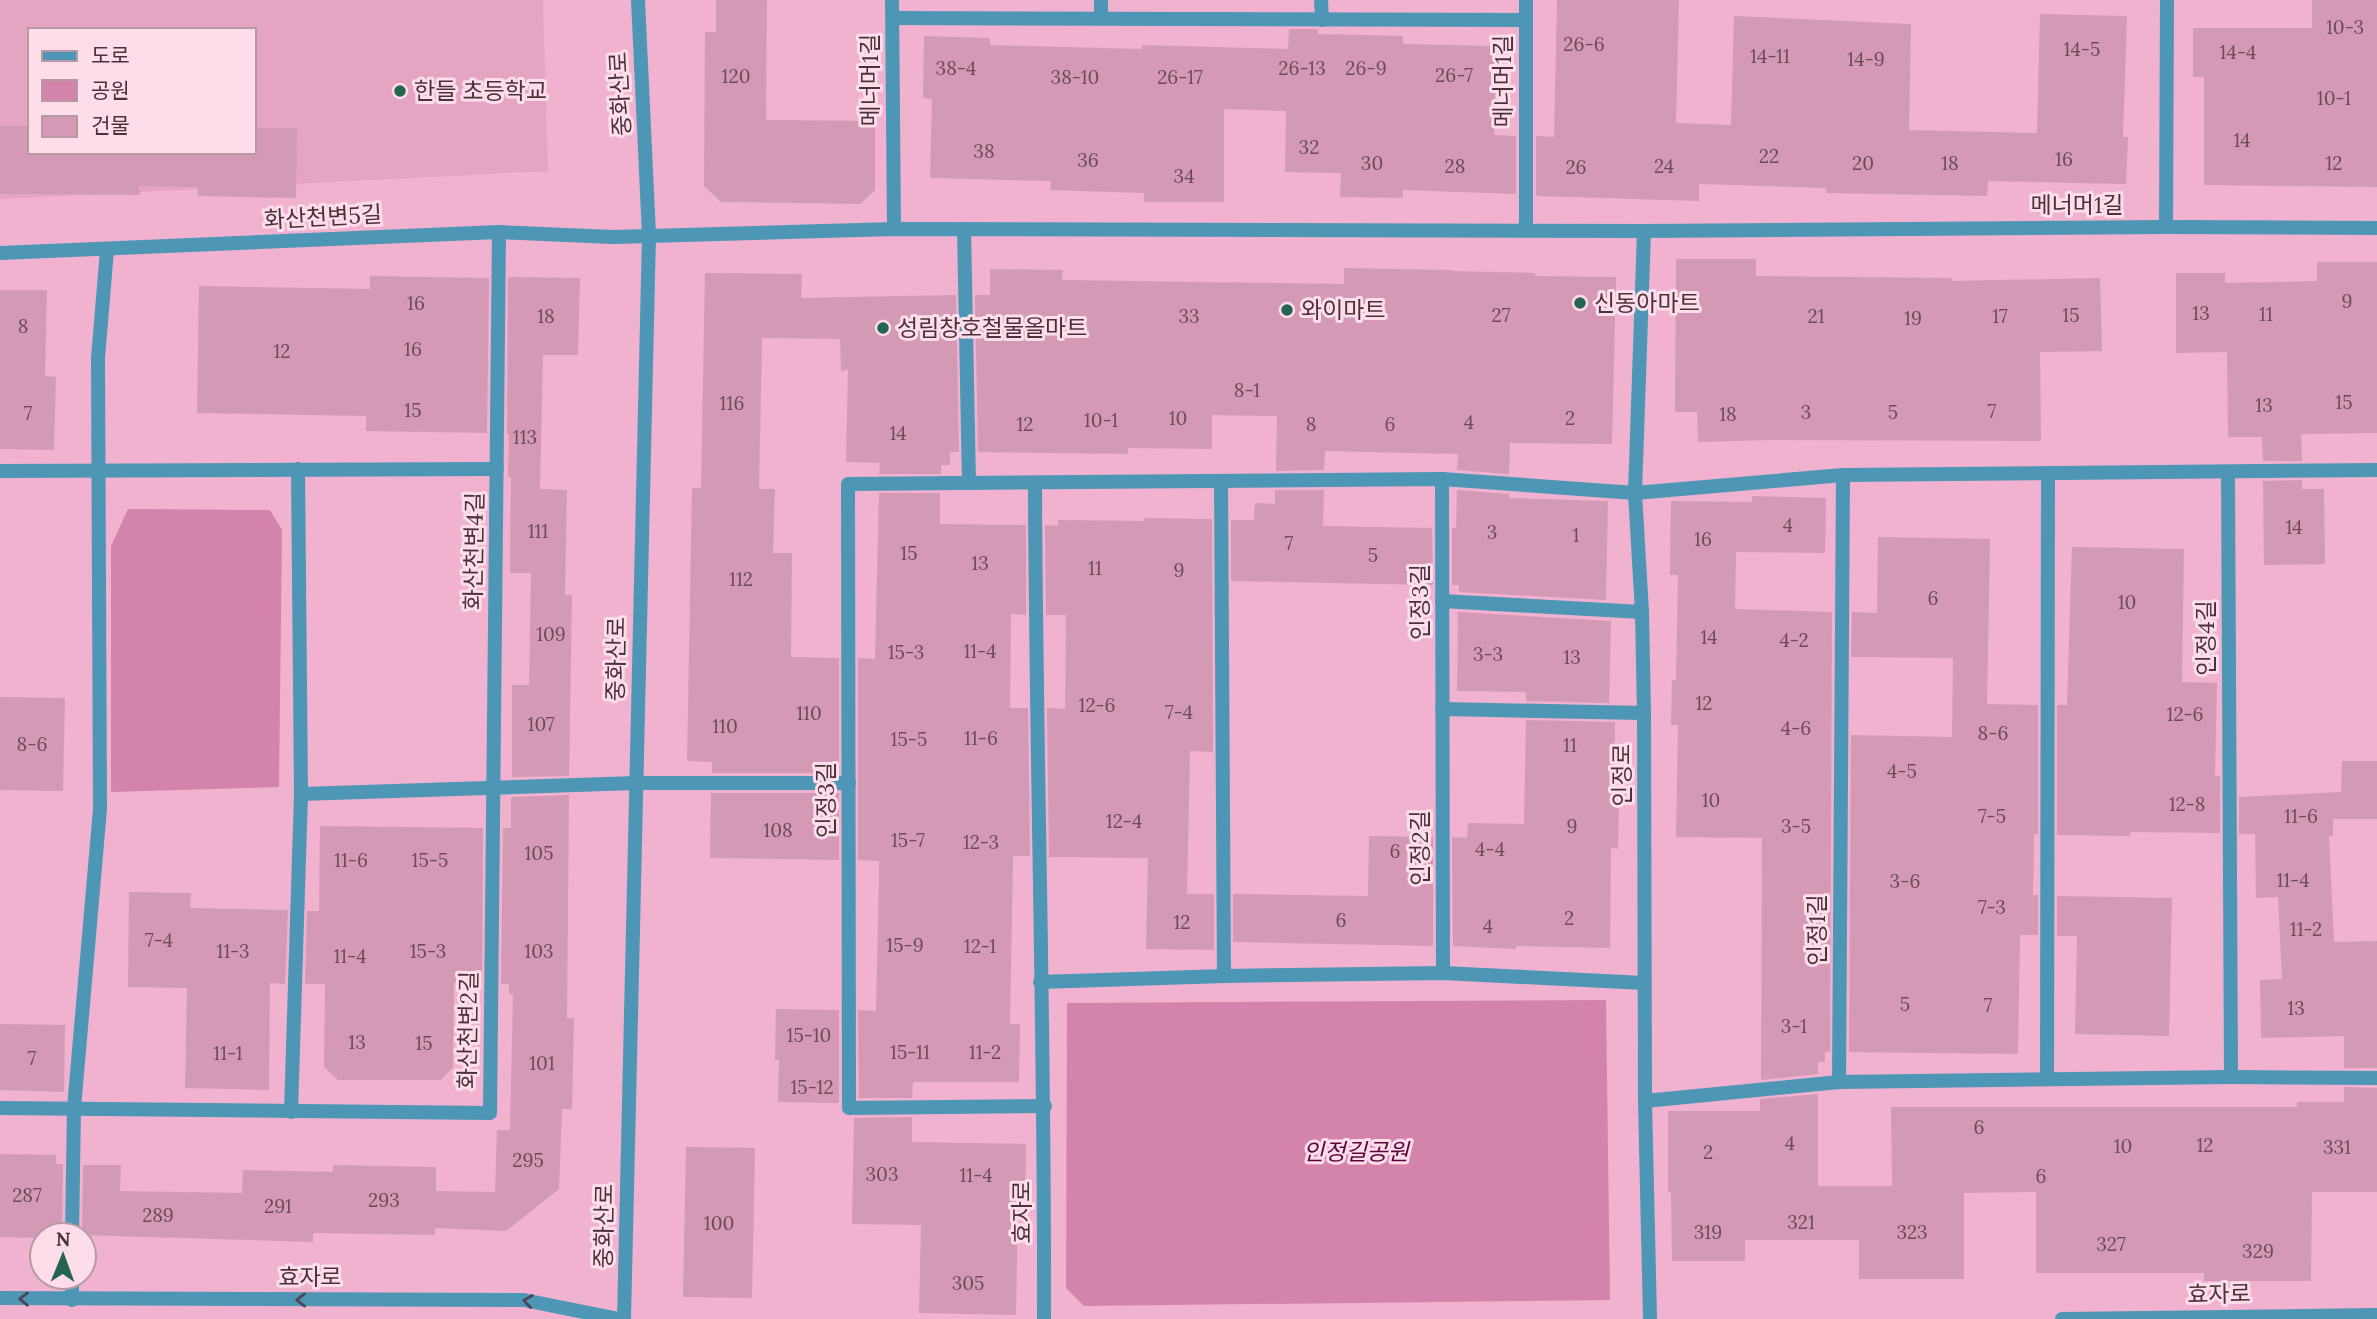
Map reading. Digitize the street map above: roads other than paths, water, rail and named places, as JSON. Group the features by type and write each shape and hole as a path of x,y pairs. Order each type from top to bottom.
{"street":[{"name":"중화산로","path":"622,1319 649,235 638,0"},
{"path":"892,0 893,18"},
{"path":"1101,0 1101,18"},
{"path":"1321,0 1322,20"},
{"path":"1526,0 1526,20"},
{"path":"2166,227 2167,0"},
{"name":"메너머1길","path":"894,229 893,18 1526,20 1526,229"},
{"name":"메너머1길","path":"649,235 894,229 1644,231 2377,228"},
{"path":"964,229 969,483"},
{"name":"인정로","path":"1644,231 1635,493 1642,612 1644,713 1645,1101 1650,1319"},
{"name":"화산천변5길","path":"0,253 499,232 613,237 649,235"},
{"path":"498,469 499,232"},
{"path":"72,1221 74,1108 100,809 98,358 107,250"},
{"path":"290,1112 301,794 298,469"},
{"name":"화산천변4길","path":"0,471 498,469 493,789"},
{"path":"1635,493 1843,475 2377,470"},
{"name":"인정4길","path":"2228,472 2231,1077"},
{"path":"2047,1079 2048,474"},
{"name":"인정1길","path":"1839,1082 1843,475"},
{"name":"인정3길","path":"1442,479 1443,724"},
{"name":"인정3길","path":"1045,1106 849,1108 848,484 1442,479 1635,493"},
{"path":"1221,481 1224,976"},
{"path":"1035,483 1036,752 1045,1106"},
{"path":"1442,601 1642,612"},
{"path":"1442,709 1644,713"},
{"name":"인정2길","path":"1443,724 1443,973"},
{"path":"301,794 636,783 849,783"},
{"name":"화산천변2길","path":"0,1108 490,1113 493,789"},
{"path":"1040,982 1443,973 1644,984"},
{"path":"1645,1101 1839,1082 2377,1078"},
{"name":"효자로","path":"1044,1319 1045,1106"},
{"path":"72,1291 72,1300"},
{"name":"효자로","path":"0,1298 524,1300 622,1319"},
{"name":"효자로","path":"2062,1319 2377,1315"}],"place":[{"name":"한들 초등학교","path":"400,91"},
{"name":"신동아마트","path":"1580,303"},
{"name":"와이마트","path":"1287,310"},
{"name":"성림창호철물올마트","path":"883,328"}],"park label":[{"name":"인정길공원","path":"1356,1152"}]}
